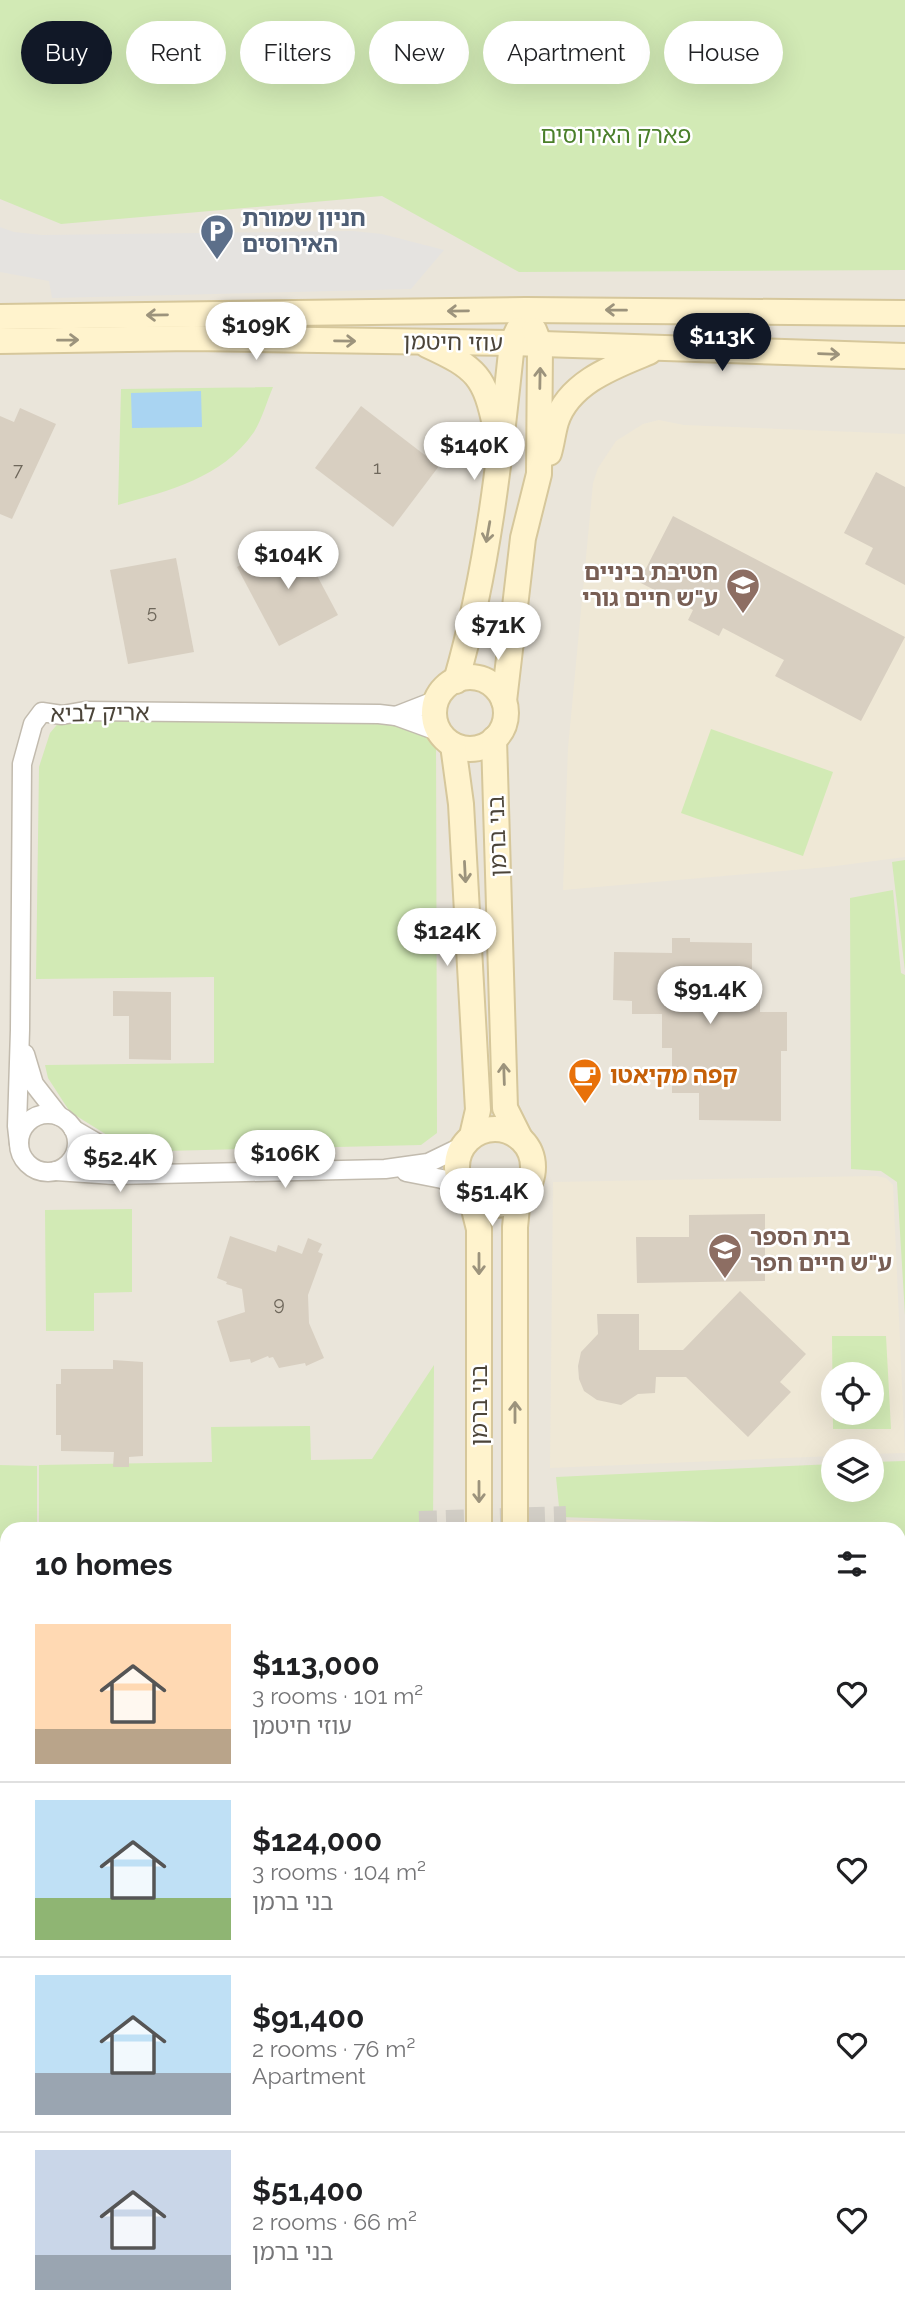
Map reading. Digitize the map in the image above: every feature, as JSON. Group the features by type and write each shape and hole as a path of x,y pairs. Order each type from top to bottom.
{"street":[{"name":"עוזי חיטמן","path":"0,317 527,310 905,313"},
{"path":"456,681 471,626 501,450 512,343 527,310"},
{"path":"504,702 492,685 471,677 456,681 441,692 434,715 446,738 464,749 476,749 495,740 506,715 504,702 523,538 539,474 540,345 527,310"},
{"name":"עוזי חיטמן","path":"0,341 192,338 512,343 905,356"},
{"path":"420,342 468,367 482,381 489,398 501,450"},
{"path":"528,514 554,439 556,423 572,395 617,365 659,348"},
{"name":"אריק לביא","path":"19,1144 17,1126 22,764 30,733 42,712 62,715 85,712 396,716 437,700"},
{"name":"אריק לביא","path":"396,716 446,738"},
{"name":"בני ברמן","path":"446,738 461,804 478,1110 467,1141"},
{"name":"בני ברמן","path":"495,740 505,1108 520,1139"},
{"name":"אריק לביא","path":"20,1030 27,1067 34,1084 59,1116"},
{"path":"185,1173 135,1162 100,1146 59,1116 50,1114 31,1119 24,1125 19,1144 22,1155 33,1168 42,1171 114,1175 385,1168 428,1163 483,1130 496,1129 509,1132 520,1139 528,1149 532,1161 532,1174 527,1188 506,1203 493,1205 442,1179 385,1168"},
{"path":"56,1171 64,1167 75,1154 77,1137 74,1129"},
{"path":"467,1141 457,1168 459,1181 468,1194"},
{"name":"בני ברמן","path":"468,1194 479,1229 479,1522"},
{"name":"בני ברמן","path":"515,1522 515,1227 518,1197"}],"shaded area":[{"path":"0,0 905,0 905,1522 0,1522"},
{"name":"חניון שמורת האירוסים","path":"0,227 14,232 42,235 353,231 382,234 444,250 411,289 52,298 49,281 0,272"},
{"name":"חטיבת ביניים ע\"ש חיים גורי","path":"659,420 684,425 905,434 905,857 828,867 563,890 568,748 593,483 598,468 616,441 643,424"},
{"name":"בית הספר ע\"ש חיים חפר","path":"876,1176 886,1178 893,1185 905,1453 884,1454 884,1439 821,1439 821,1457 550,1468 553,1182"},
{"path":"561,1520 613,1522 561,1522"}],"green space":[{"name":"פארק האירוסים","path":"0,0 905,0 905,270 519,272 382,196 61,224 0,199"},
{"path":"273,387 254,432 226,461 210,472 175,488 118,505 121,389"},
{"path":"390,711 436,727 437,1133 421,1145 164,1151 112,1138 70,1112 48,1078 45,1065 214,1063 214,977 36,979 39,767 50,733 66,714"},
{"path":"711,729 833,772 803,856 681,813"},
{"path":"905,860 905,971 892,862"},
{"path":"893,890 901,973 905,975 905,1315 897,1182 881,1171 851,1169 850,898"},
{"path":"132,1209 132,1292 94,1293 94,1331 46,1331 45,1210"},
{"path":"832,1336 886,1336 891,1429 833,1429 833,1425 884,1425 884,1362 832,1362"},
{"path":"434,1365 433,1522 39,1522 39,1465 212,1462 211,1427 310,1426 311,1460 372,1459"},
{"path":"905,1461 905,1522 716,1522 560,1517 556,1477 821,1465 821,1502 884,1502 884,1462"},
{"path":"0,1465 37,1466 37,1522 0,1522"}],"water":[{"path":"201,391 202,427 132,428 131,393"}],"building":[{"path":"361,406 439,466 393,527 315,468"},
{"path":"20,408 56,424 12,519 0,514 0,416 14,422"},
{"path":"876,472 905,487 905,585 865,564 873,548 844,533"},
{"path":"673,516 905,637 861,721 775,676 784,660 723,628 719,636 688,620 693,610 639,582"},
{"path":"296,536 338,615 279,646 237,567"},
{"path":"176,558 194,652 128,664 110,570"},
{"path":"672,938 690,938 690,942 752,943 752,998 760,998 760,1012 787,1012 787,1051 781,1051 781,1121 699,1120 699,1093 672,1093 672,1048 662,1048 662,1014 632,1014 632,1001 613,1000 614,952 672,953"},
{"path":"113,991 171,992 171,1060 129,1059 129,1016 113,1016"},
{"path":"765,1214 765,1281 637,1283 636,1237 689,1237 689,1215"},
{"path":"230,1236 276,1252 278,1245 302,1254 308,1238 322,1244 318,1252 323,1254 308,1295 309,1323 324,1358 306,1366 305,1363 279,1368 273,1357 268,1356 251,1363 250,1359 230,1362 217,1321 245,1312 242,1289 217,1278"},
{"path":"740,1291 806,1354 780,1382 791,1392 748,1437 686,1377 656,1377 655,1393 638,1394 621,1405 597,1400 584,1391 578,1366 581,1352 598,1334 597,1314 639,1314 639,1350 683,1350"},
{"path":"113,1360 143,1362 143,1456 129,1457 129,1467 113,1467 114,1452 61,1451 61,1435 56,1435 56,1384 61,1384 61,1369 113,1369"}],"tunnel":[{"path":"419,1520 566,1515"}],"place":[{"name":"חניון שמורת האירוסים","path":"217,261"},
{"name":"חטיבת ביניים ע\"ש חיים גורי","path":"743,615"},
{"name":"קפה מקיאטו","path":"585,1105"},
{"name":"בית הספר ע\"ש חיים חפר","path":"725,1280"}]}
